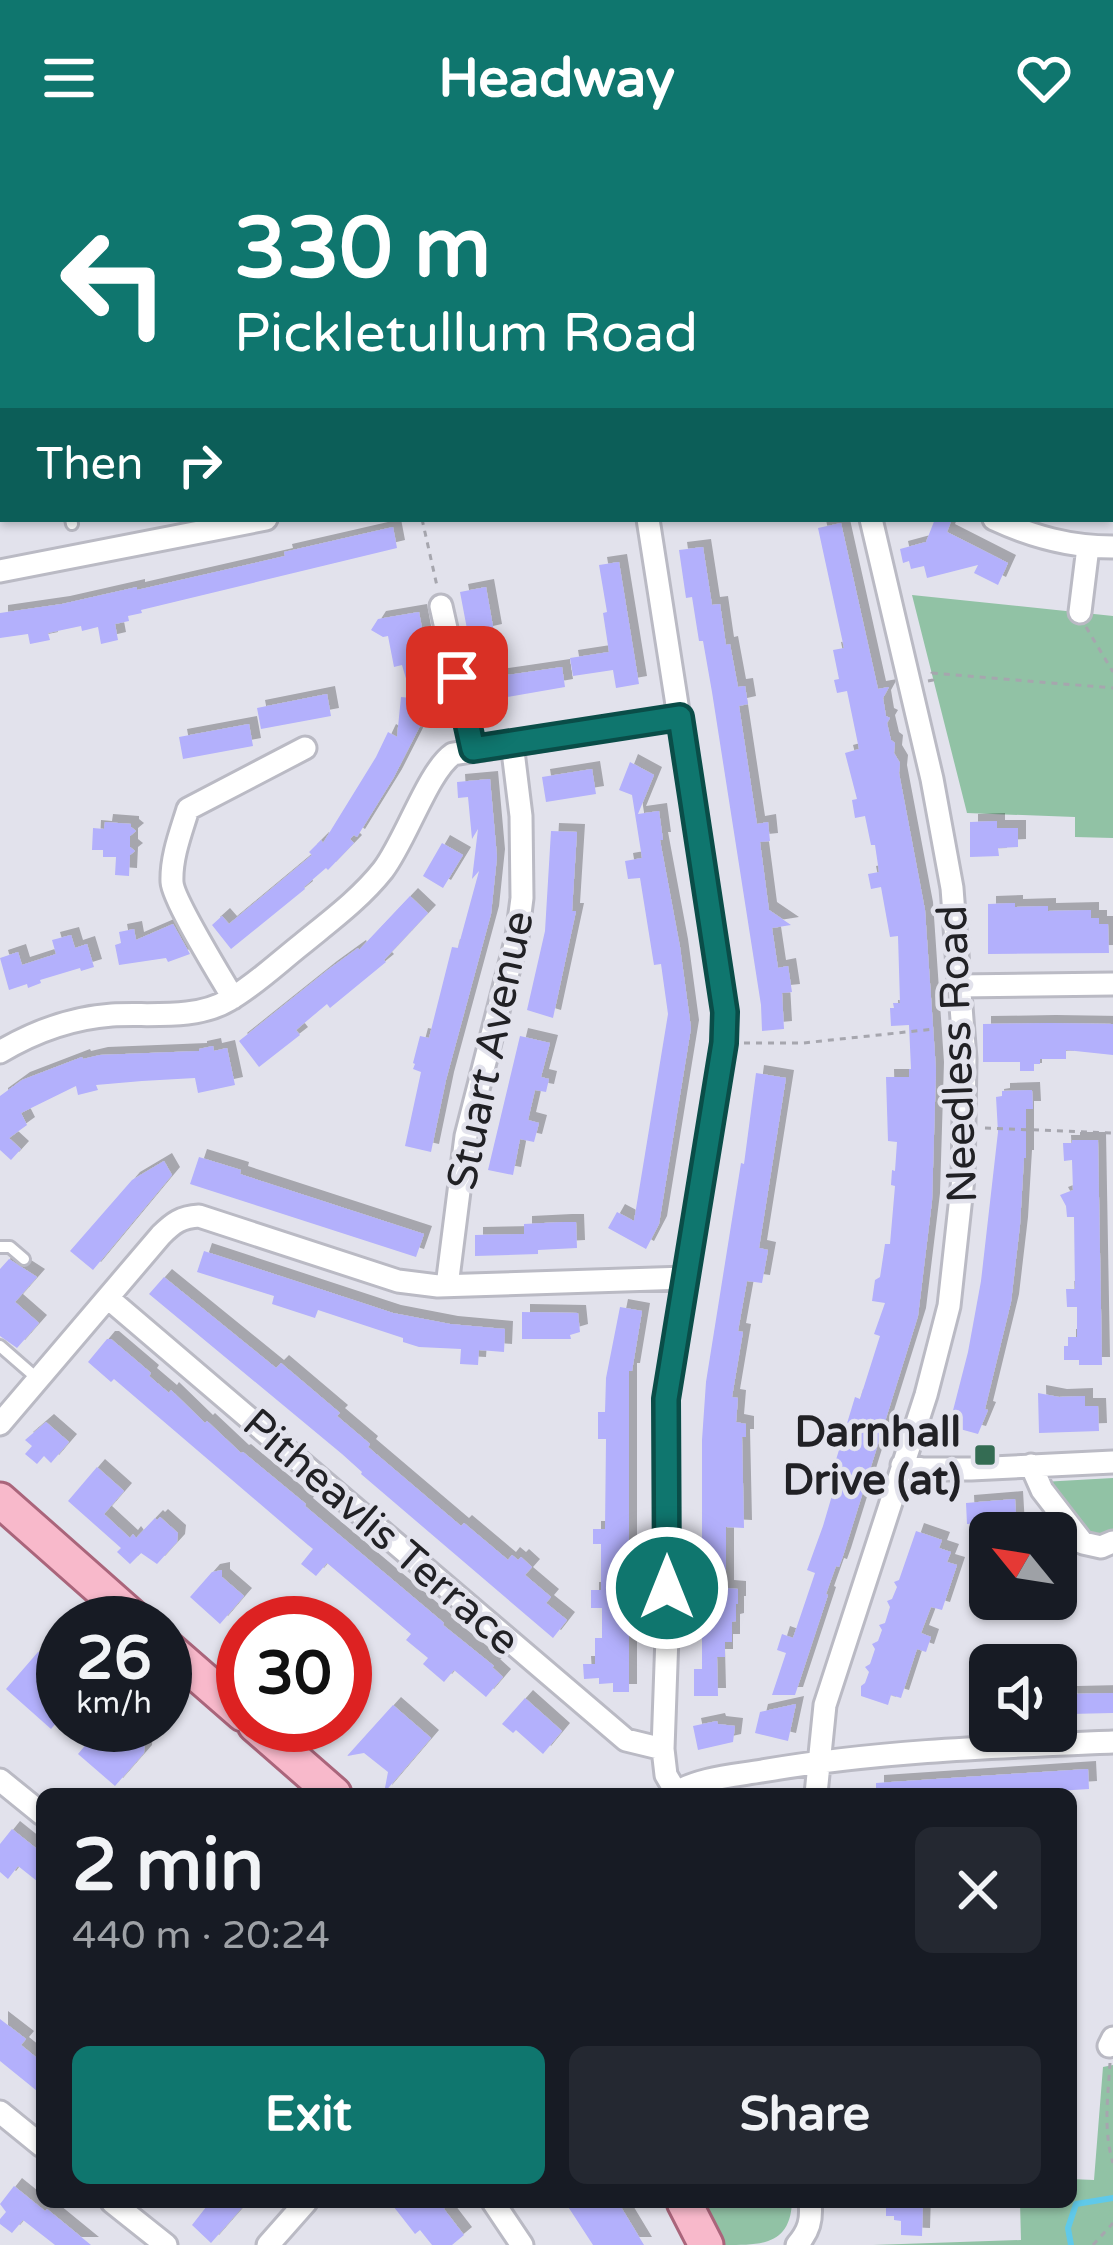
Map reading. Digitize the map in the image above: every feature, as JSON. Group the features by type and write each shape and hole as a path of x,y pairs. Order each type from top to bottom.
{"main road":[{"path":"0,1500 108,1596"},
{"path":"192,1670 216,1690"},
{"path":"286,1752 327,1788"},
{"path":"687,2208 706,2245"}],"street":[{"path":"0,571 251,522"},
{"path":"648,522 725,1012 724,1043 666,1399 663,1749 672,1788"},
{"name":"Needless Road","path":"817,1788 825,1705 926,1395 949,1306 962,1208 964,1059 952,888 872,522"},
{"path":"1001,522 1025,533 1088,547 1113,547"},
{"path":"1079,612 1088,547"},
{"path":"441,606 473,749"},
{"path":"0,1052 49,1027 76,1020 203,1012 233,998 361,895 404,839 444,760 453,754 680,717"},
{"name":"Stuart Avenue","path":"447,1286 466,1136 517,937 522,898 521,816 512,743"},
{"path":"233,998 172,888 180,834 188,809 305,748"},
{"path":"958,986 1113,984"},
{"path":"0,1424 175,1221 200,1216 398,1281 447,1286 686,1277"},
{"name":"Pitheavlis Terrace","path":"108,1298 626,1740 663,1749"},
{"path":"902,1465 923,1469 1113,1462"},
{"path":"1031,1465 1042,1490 1083,1543 1113,1542"},
{"path":"686,1788 820,1761 942,1749 1113,1742"},
{"path":"0,1780 36,1809"},
{"path":"0,2113 36,2141"},
{"path":"120,2208 166,2245"},
{"path":"268,2245 301,2208"},
{"path":"497,2208 522,2245"},
{"path":"797,2245 811,2222 810,2208"}],"lane":[{"path":"0,1246 10,1247 24,1259"},
{"path":"0,1346 39,1380"}],"path":[{"path":"423,522 441,606"},
{"path":"1079,612 1113,672"},
{"path":"933,680 932,673 1113,688"},
{"path":"724,1043 803,1043 961,1025"},
{"path":"965,1127 1113,1133"},
{"path":"1111,2042 1107,2113 1113,2163"},
{"path":"1093,2245 1113,2223"}],"green space":[{"path":"912,595 1113,616 1113,838 1075,837 1075,817 967,813"},
{"path":"1113,1478 1113,1533 1082,1533 1077,1512 1066,1512 1042,1482"},
{"path":"1113,2065 1113,2245 873,2245 1021,2240 1020,2208 1077,2208 1077,2179 1094,2180 1103,2067"},
{"path":"707,2208 791,2208 786,2227 772,2240 725,2245"}],"building":[{"path":"934,522 951,522 947,532 1008,563 998,585 974,573 978,565 927,578 924,566 911,569 909,561 903,563 900,549 926,542"},
{"path":"841,523 878,689 889,687 883,698 890,718 887,723 900,763 925,910 936,1070 932,1201 918,1316 843,1556 826,1594 795,1695 772,1695 786,1653 777,1650 782,1634 793,1638 815,1573 807,1570 838,1475 832,1473 880,1336 874,1334 885,1303 872,1301 885,1244 890,1244 897,1142 888,1141 886,1077 909,1077 911,1069 909,1025 891,1026 890,1008 900,1003 898,936 890,937 881,887 871,889 868,874 879,872 875,845 871,845 865,816 855,818 852,800 857,799 845,753 859,749 847,691 837,693 834,680 839,679 833,650 844,648 818,528"},
{"path":"393,527 397,548 141,610 128,616 129,621 115,624 118,640 101,644 98,627 82,631 81,626 48,633 50,640 30,644 28,634 0,638 0,613 137,590"},
{"path":"703,547 712,605 720,604 738,687 745,686 748,704 739,706 757,824 768,822 770,841 760,842 769,910 791,925 772,928 778,968 788,966 792,992 782,993 784,1029 762,1031 712,692 692,597 686,598 679,550"},
{"path":"619,562 639,684 616,688 613,670 573,676 570,658 609,652 599,565"},
{"path":"486,587 494,632 471,637 460,592"},
{"path":"419,612 431,676 407,682 402,665 394,667 388,636 371,630 378,619"},
{"path":"562,667 565,687 478,702 473,680"},
{"path":"327,694 331,716 261,729 257,708"},
{"path":"401,697 430,700 427,727 420,726 357,837 350,839 354,843 231,949 212,925 222,916 229,924 312,855 309,852 321,840 323,843 388,732 397,737"},
{"path":"249,724 253,746 183,759 179,737"},
{"path":"630,762 654,775 638,814 659,811 691,1028 659,1224 646,1249 608,1228 617,1212 634,1221 668,1014 661,964 654,965 640,878 628,879 625,861 642,858 632,795 619,790"},
{"path":"592,769 596,794 546,802 542,777"},
{"path":"490,779 497,857 491,914 431,1152 405,1146 421,1072 413,1069 413,1063 420,1036 429,1038 452,947 458,948 479,871 472,879 478,829 472,839 468,797 458,798 457,782"},
{"path":"997,821 997,828 1018,828 1018,847 998,848 999,856 970,857 970,822"},
{"path":"105,822 131,824 136,831 130,836 135,851 130,855 129,876 115,875 116,857 103,857 103,850 92,850 93,828 104,829"},
{"path":"551,831 577,832 572,911 576,911 553,1018 527,1010 545,931"},
{"path":"442,843 463,855 443,888 423,876"},
{"path":"410,896 428,913 386,962 330,1008 327,1004 296,1030 300,1035 259,1067 239,1041 359,950"},
{"path":"1015,903 1015,907 1048,906 1048,911 1091,910 1091,918 1108,924 1109,953 988,954 988,904"},
{"path":"173,924 190,954 168,962 166,958 119,965 115,945 121,943 119,932 134,929 136,940"},
{"path":"71,935 75,948 87,944 94,967 9,990 0,958 18,952 22,965 56,954 52,940"},
{"path":"983,1024 1113,1024 1113,1055 1066,1050 1066,1059 1040,1059 1034,1071 1020,1071 1020,1062 983,1062"},
{"path":"520,1036 550,1043 541,1077 549,1079 546,1092 535,1090 528,1120 539,1123 534,1142 520,1139 513,1175 488,1170"},
{"path":"213,1046 214,1051 227,1048 235,1085 198,1093 195,1078 142,1081 96,1085 98,1090 78,1095 76,1086 21,1113 27,1125 9,1138 21,1149 11,1160 0,1150 0,1096 22,1080 82,1057 199,1051"},
{"path":"756,1073 786,1078 759,1248 768,1250 762,1283 747,1281 738,1331 743,1332 732,1397 738,1398 736,1422 746,1424 746,1437 742,1437 744,1528 726,1527 726,1588 738,1589 738,1604 732,1642 725,1642 725,1657 717,1657 718,1696 694,1696 694,1669 702,1669 706,1382"},
{"path":"1032,1090 1033,1109 1026,1109 1026,1158 1011,1302 988,1410 978,1434 949,1426 981,1281 998,1132 996,1097 1002,1091"},
{"path":"1098,1140 1102,1365 1064,1360 1068,1337 1077,1337 1077,1307 1067,1307 1066,1289 1075,1289 1074,1217 1067,1217 1060,1195 1073,1190 1072,1160 1064,1161 1063,1143"},
{"path":"199,1157 424,1234 416,1257 190,1184"},
{"path":"164,1161 172,1175 93,1270 70,1251 132,1180"},
{"path":"576,1222 577,1248 475,1256 475,1235 524,1234 524,1224"},
{"path":"204,1251 393,1313 505,1329 504,1352 479,1350 478,1365 460,1364 461,1349 419,1347 318,1310 315,1318 272,1304 274,1296 197,1272"},
{"path":"9,1259 37,1277 15,1302 39,1323 17,1348 0,1336 0,1269"},
{"path":"164,1277 276,1368 281,1363 340,1413 337,1416 368,1447 461,1526 464,1523 508,1560 512,1555 521,1557 532,1567 525,1575 551,1597 546,1603 567,1620 553,1638 149,1294"},
{"path":"620,1307 642,1311 629,1371 629,1692 613,1692 613,1683 599,1684 599,1678 584,1679 583,1664 595,1664 595,1638 602,1638 602,1608 591,1608 591,1590 601,1590 601,1544 593,1544 593,1529 605,1529 606,1439 598,1439 598,1412 605,1412 606,1378"},
{"path":"522,1312 578,1313 580,1332 570,1335 571,1339 522,1339"},
{"path":"111,1339 503,1677 486,1697 454,1670 444,1682 423,1664 428,1658 406,1640 411,1634 372,1601 372,1596 327,1563 316,1576 301,1564 313,1549 88,1362"},
{"path":"1038,1393 1085,1396 1085,1406 1098,1406 1099,1431 1039,1433"},
{"path":"46,1422 69,1442 51,1463 44,1456 37,1464 25,1454 32,1446 25,1440"},
{"path":"97,1467 124,1491 104,1514 130,1538 160,1517 178,1533 177,1542 157,1564 141,1553 130,1564 117,1552 121,1548 68,1501"},
{"path":"1015,1499 1016,1512 969,1512 967,1524 966,1503"},
{"path":"916,1531 942,1540 939,1548 951,1552 947,1562 957,1565 942,1610 931,1607 921,1633 931,1637 926,1652 917,1649 901,1698 891,1695 888,1705 861,1696 861,1686 869,1672 865,1667 875,1649 872,1644 878,1641 879,1625 885,1623 890,1607 887,1601 897,1587 894,1582 899,1580"},
{"path":"222,1570 222,1577 244,1596 216,1596 216,1620 191,1596 212,1572"},
{"path":"36,1654 36,1716 6,1689"},
{"path":"1113,1693 1113,1713 1077,1714 1077,1694"},
{"path":"525,1698 562,1731 543,1754 502,1724"},
{"path":"796,1704 788,1741 755,1733 760,1712"},
{"path":"393,1705 431,1738 388,1788 388,1772 364,1753 347,1756 351,1752 372,1752 372,1728"},
{"path":"717,1721 735,1726 733,1742 698,1750 693,1726"},
{"path":"80,1752 144,1752 115,1786"},
{"path":"1088,1769 1089,1789 876,1788 876,1783"},
{"path":"12,1829 36,1848 36,1880 18,1866 8,1879 0,1872 0,1844"},
{"path":"0,2019 26,2039 21,2045 36,2057 36,2090 0,2061"},
{"path":"14,2186 36,2208 47,2209 91,2245 55,2245 23,2220 12,2233 0,2224 6,2212 0,2204"},
{"path":"205,2208 242,2208 211,2243 192,2225"},
{"path":"395,2208 444,2208 464,2235 452,2245 432,2245 420,2230 415,2234"},
{"path":"569,2208 622,2208 644,2245 593,2245"},
{"path":"886,2208 923,2208 922,2236 901,2235 901,2221 886,2216"}],"waterway":[{"path":"1077,2204 1113,2198"},
{"path":"1071,2245 1068,2228 1075,2208"}],"place":[{"name":"Darnhall Drive (at)","path":"985,1455"}],"route":[{"path":"457,677 473,749 680,717 725,1012 724,1043 666,1399 667,1588"}]}
